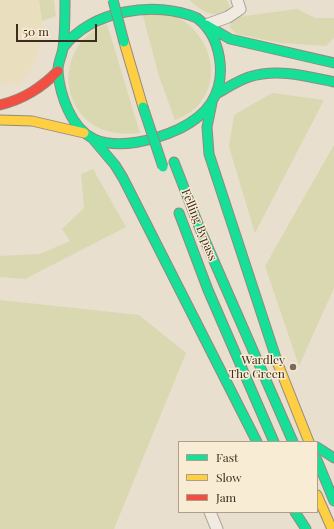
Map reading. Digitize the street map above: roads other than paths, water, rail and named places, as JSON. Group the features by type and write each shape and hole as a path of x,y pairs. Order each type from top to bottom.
{"highway":[{"path":"65,0 63,48 58,71 62,94 66,105 84,133"},
{"path":"113,0 143,107 164,171"},
{"path":"126,1 132,24"},
{"path":"63,48 75,31 87,22 122,6 159,3 170,5 190,13"},
{"path":"181,4 206,25 230,40 331,62"},
{"path":"206,25 213,37 218,56 219,80 207,127 208,145 226,209 274,355 309,441"},
{"path":"0,105 18,101 34,93 58,71"},
{"path":"216,94 249,77 267,73 293,74 334,82"},
{"path":"93,139 120,143 137,142 158,136 184,126 196,118 212,103"},
{"path":"0,120 26,119 43,121 84,133 93,139 115,165 256,441"},
{"name":"Felling Bypass","path":"162,125 200,229 293,441"},
{"name":"Felling Bypass","path":"175,201 191,245 233,348 274,441"},
{"path":"318,448 334,458"},
{"path":"318,462 334,500"},
{"path":"318,497 332,529"},
{"path":"296,513 306,529"},
{"path":"306,513 314,529"}],"street":[{"path":"206,25 228,17 239,4"},
{"path":"210,513 217,529"}],"place":[{"name":"Wardley The Green","path":"293,367"}]}
